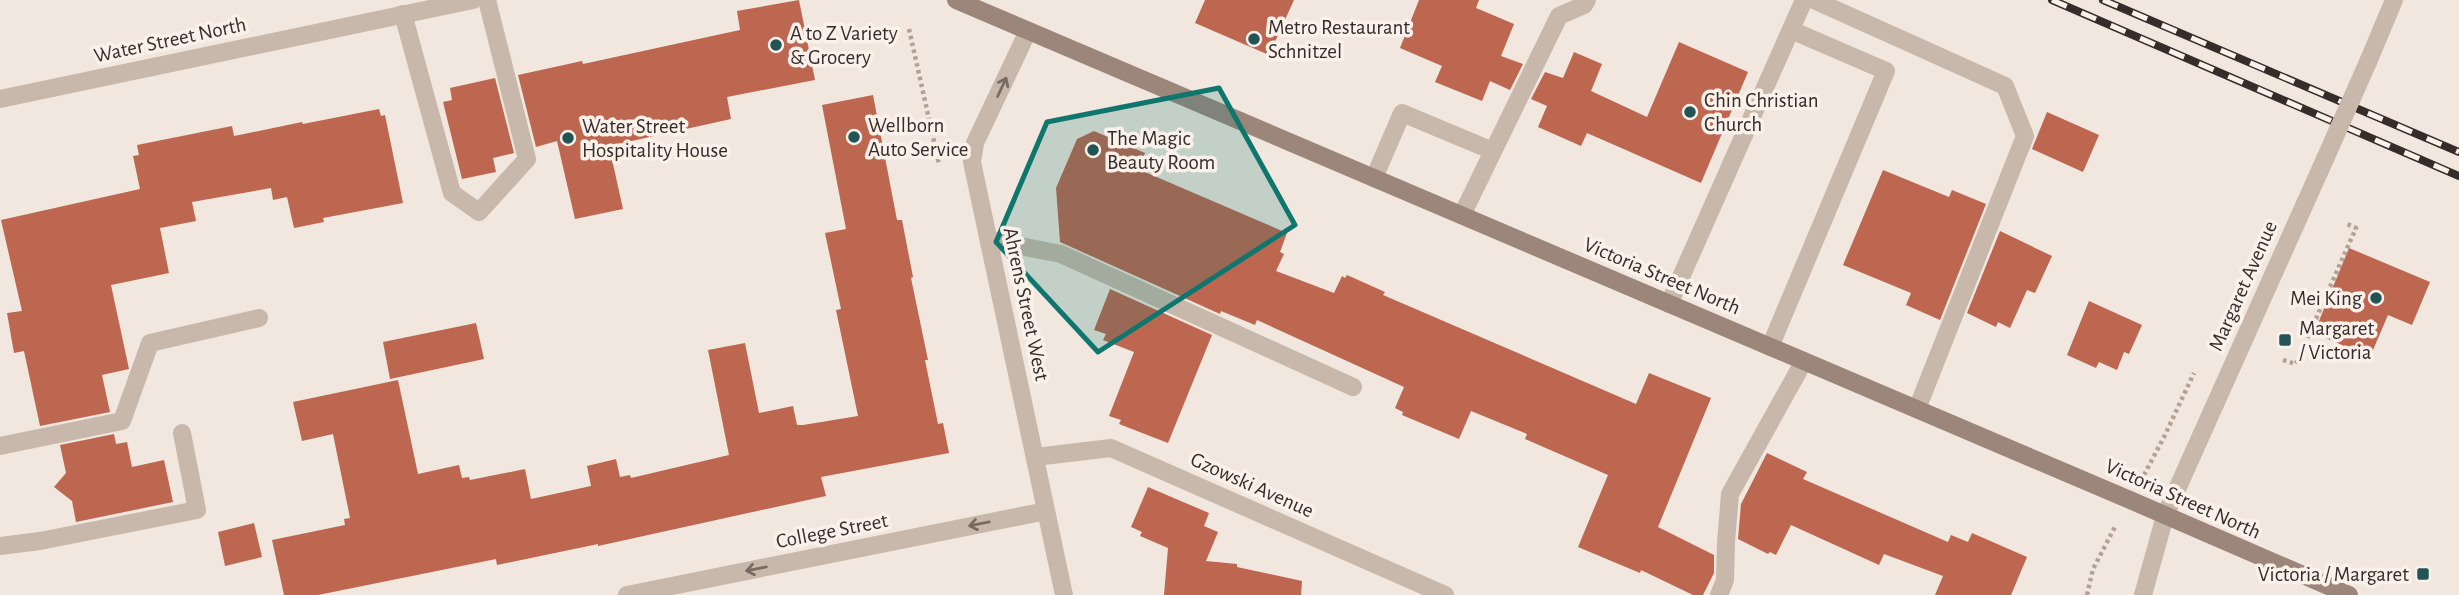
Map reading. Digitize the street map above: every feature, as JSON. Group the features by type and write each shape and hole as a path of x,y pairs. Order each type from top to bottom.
{"main road":[{"name":"Victoria Street North","path":"956,0 2349,595"}],"street":[{"name":"Water Street North","path":"0,99 473,0"},
{"path":"404,14 452,193 479,212 527,159 487,0"},
{"path":"1462,215 1559,16 1584,5 1587,0"},
{"path":"1669,304 1804,0"},
{"path":"1814,0 2005,86 2025,136 1917,409"},
{"name":"Margaret Avenue","path":"2143,595 2165,516 2394,0"},
{"name":"Ahrens Street West","path":"1028,30 975,143 972,162 1064,595"},
{"path":"1770,347 1886,71 1791,30"},
{"path":"1374,178 1402,113 1493,151"},
{"path":"989,240 1061,254 1353,387"},
{"path":"0,446 122,421 150,343 259,318"},
{"path":"1719,595 1725,580 1730,494 1804,361"},
{"path":"0,546 40,541 197,510 182,433"},
{"name":"Gzowski Avenue","path":"1035,457 1111,448 1445,595"},
{"name":"College Street","path":"627,595 1046,511"}],"path":[{"path":"909,29 939,164"},
{"path":"2283,360 2296,364 2356,228 2347,224"},
{"path":"2087,595 2095,564"}],"highlighted area":[{"path":"1219,88 1295,225 1098,352 996,242 1047,122"}],"building":[{"path":"799,0 815,80 727,97 731,119 609,146 623,209 575,219 557,141 536,147 518,75 582,61 583,64 740,30 737,11"},
{"name":"Metro Restaurant Schnitzel","path":"1205,0 1294,0 1269,55 1195,23"},
{"path":"1419,0 1479,0 1476,8 1514,24 1501,56 1523,64 1510,90 1490,81 1482,101 1435,82 1442,66 1400,48"},
{"name":"Chin Christian Church","path":"1679,42 1748,72 1701,183 1587,133 1581,146 1538,127 1547,106 1531,99 1545,72 1563,78 1574,52 1602,64 1591,91 1647,117"},
{"path":"495,78 514,153 493,158 496,172 462,179 443,102 452,100 450,88"},
{"path":"873,95 897,220 902,220 938,424 943,423 949,453 821,477 826,496 598,546 497,565 496,559 318,595 284,595 272,540 345,525 344,519 350,518 333,434 302,441 293,402 398,380 418,474 459,465 462,478 469,477 470,480 525,469 531,499 591,486 587,466 616,459 620,477 630,475 631,478 729,455 708,350 745,343 759,413 793,406 797,425 858,416 836,310 841,309 825,233 846,229 822,105"},
{"path":"379,109 381,116 385,115 403,203 323,218 324,222 294,228 287,197 273,200 271,188 192,202 196,221 160,228 169,273 111,285 129,369 102,375 110,412 40,426 24,351 14,353 7,313 22,311 1,220 140,189 133,156 139,155 137,145 232,126 234,136"},
{"path":"2047,112 2099,135 2083,172 2032,149"},
{"path":"1094,131 1145,153 1138,169 1287,233 1280,252 1284,254 1276,271 1334,293 1342,276 1345,278 1347,275 1385,292 1383,295 1636,404 1649,373 1711,398 1658,527 1714,555 1714,573 1703,595 1693,595 1641,570 1640,573 1578,547 1608,475 1525,439 1527,434 1471,411 1459,439 1402,415 1403,412 1395,408 1404,387 1257,320 1255,325 1221,311 1220,314 1060,242 1056,188 1077,139"},
{"path":"1883,170 1949,197 1952,190 1986,204 1940,320 1906,305 1911,293 1843,265"},
{"path":"2000,231 2052,256 2035,293 2027,290 2010,328 1998,322 1996,327 1967,313"},
{"name":"Mei King","path":"2349,248 2430,282 2412,325 2388,315 2370,357 2314,333"},
{"path":"1110,289 1212,335 1168,443 1119,424 1121,420 1109,416 1134,352 1103,340 1106,334 1094,330"},
{"path":"2089,301 2142,325 2129,354 2124,352 2117,370 2099,362 2096,368 2067,355"},
{"path":"476,323 484,359 390,379 383,342"},
{"path":"114,434 116,444 127,442 132,467 164,460 173,502 76,522 72,501 54,487 66,473 60,445"},
{"path":"1767,453 1807,472 1803,479 1948,542 1951,535 1968,542 1972,533 2027,557 2011,595 1935,595 1943,576 1884,554 1879,565 1791,525 1776,555 1770,552 1768,554 1738,539 1741,504"},
{"path":"1148,487 1209,513 1204,526 1218,532 1206,561 1237,564 1237,567 1302,581 1301,595 1164,595 1168,548 1140,536 1142,532 1131,527"},
{"path":"254,523 262,557 225,566 218,532"}],"railway":[{"path":"2052,0 2459,176"},
{"path":"2103,0 2459,152"}],"place":[{"name":"Metro Restaurant Schnitzel","path":"1254,39"},
{"name":"A to Z Variety & Grocery","path":"776,45"},
{"name":"Chin Christian Church","path":"1690,112"},
{"name":"Wellborn Auto Service","path":"854,137"},
{"name":"Water Street Hospitality House","path":"568,138"},
{"name":"The Magic Beauty Room","path":"1093,150"},
{"name":"Mei King","path":"2376,298"},
{"name":"Margaret / Victoria","path":"2285,340"},
{"name":"Victoria / Margaret","path":"2423,574"}]}
